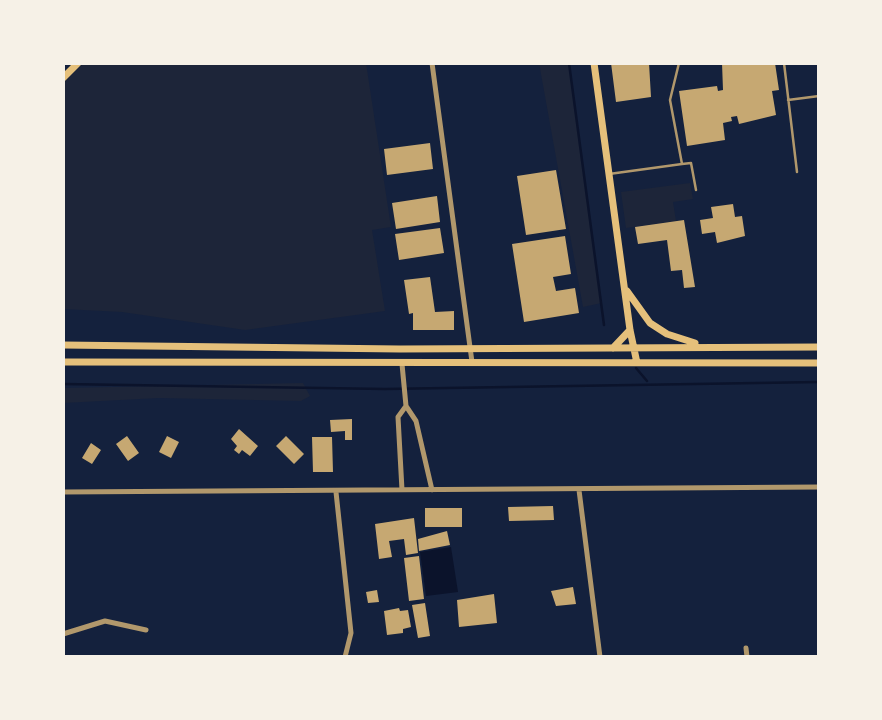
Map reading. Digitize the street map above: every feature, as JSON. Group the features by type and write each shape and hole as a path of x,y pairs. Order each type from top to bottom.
{"main road":[{"path":"63,78 78,63"},
{"path":"594,63 623,284 637,363"},
{"path":"623,284 650,323 667,334 705,346"},
{"path":"613,348 630,330"},
{"path":"63,345 819,347"},
{"path":"63,362 819,363"}],"street":[{"path":"432,63 444,184 472,362"},
{"path":"402,364 406,406 416,421 432,490"},
{"path":"402,490 398,417 406,406"},
{"path":"63,492 819,487"},
{"path":"579,490 600,657"},
{"path":"335,492 351,633 345,657"},
{"path":"63,634 105,621 146,630"},
{"path":"746,648 747,657"}],"lane":[{"path":"679,63 670,100 682,164"},
{"path":"784,63 797,172"},
{"path":"789,100 819,96"},
{"path":"609,174 691,163 696,190"}],"shaded area":[{"path":"84,63 366,63 391,227 372,230 385,311 245,330 122,312 63,309 63,83"},
{"path":"539,63 569,63 601,303 583,307"},
{"path":"690,183 693,199 673,202 676,221 626,228 621,192"},
{"path":"303,383 310,396 301,401 159,398 63,403 63,388"},
{"path":"451,547 458,592 426,596 420,552"}],"building":[{"path":"611,63 649,63 651,97 616,102"},
{"path":"722,63 775,63 779,90 772,91 776,115 739,124 737,116 731,117 732,121 723,123 725,140 687,146 679,91 717,86 718,91 723,90"},
{"path":"430,143 433,169 387,175 384,149"},
{"path":"556,170 566,229 526,235 517,176"},
{"path":"437,196 440,222 396,229 392,203"},
{"path":"733,204 735,217 742,216 745,236 717,243 715,232 702,234 700,220 713,218 711,207"},
{"path":"684,220 695,287 684,288 682,270 671,271 667,240 638,244 635,227"},
{"path":"440,228 444,253 399,260 395,234"},
{"path":"565,236 571,274 553,277 556,291 575,288 579,313 524,322 512,244"},
{"path":"430,277 435,312 454,311 454,330 413,330 413,313 409,314 404,280"},
{"path":"352,419 352,440 345,440 345,431 331,432 330,420"},
{"path":"239,429 258,446 250,456 242,450 239,454 234,450 237,446 231,439"},
{"path":"127,436 139,453 128,461 116,444"},
{"path":"167,436 179,442 171,458 159,452"},
{"path":"286,436 304,454 294,464 276,446"},
{"path":"312,437 332,437 333,472 313,472"},
{"path":"91,443 101,450 92,464 82,458"},
{"path":"553,506 554,520 509,521 508,507"},
{"path":"425,508 462,508 462,527 425,527"},
{"path":"414,518 418,553 406,555 404,539 389,541 392,557 379,559 375,524"},
{"path":"447,531 450,545 419,551 418,539"},
{"path":"419,556 424,599 409,601 404,558"},
{"path":"573,587 576,604 556,606 551,591"},
{"path":"377,590 379,602 368,603 366,592"},
{"path":"494,594 497,623 459,627 457,600"},
{"path":"425,603 430,636 418,638 412,605"},
{"path":"399,608 400,611 408,610 411,627 403,629 403,633 387,635 384,611"}],"waterway":[{"path":"569,63 604,325"},
{"path":"636,368 647,381"},
{"path":"63,384 385,389 819,382"}]}
